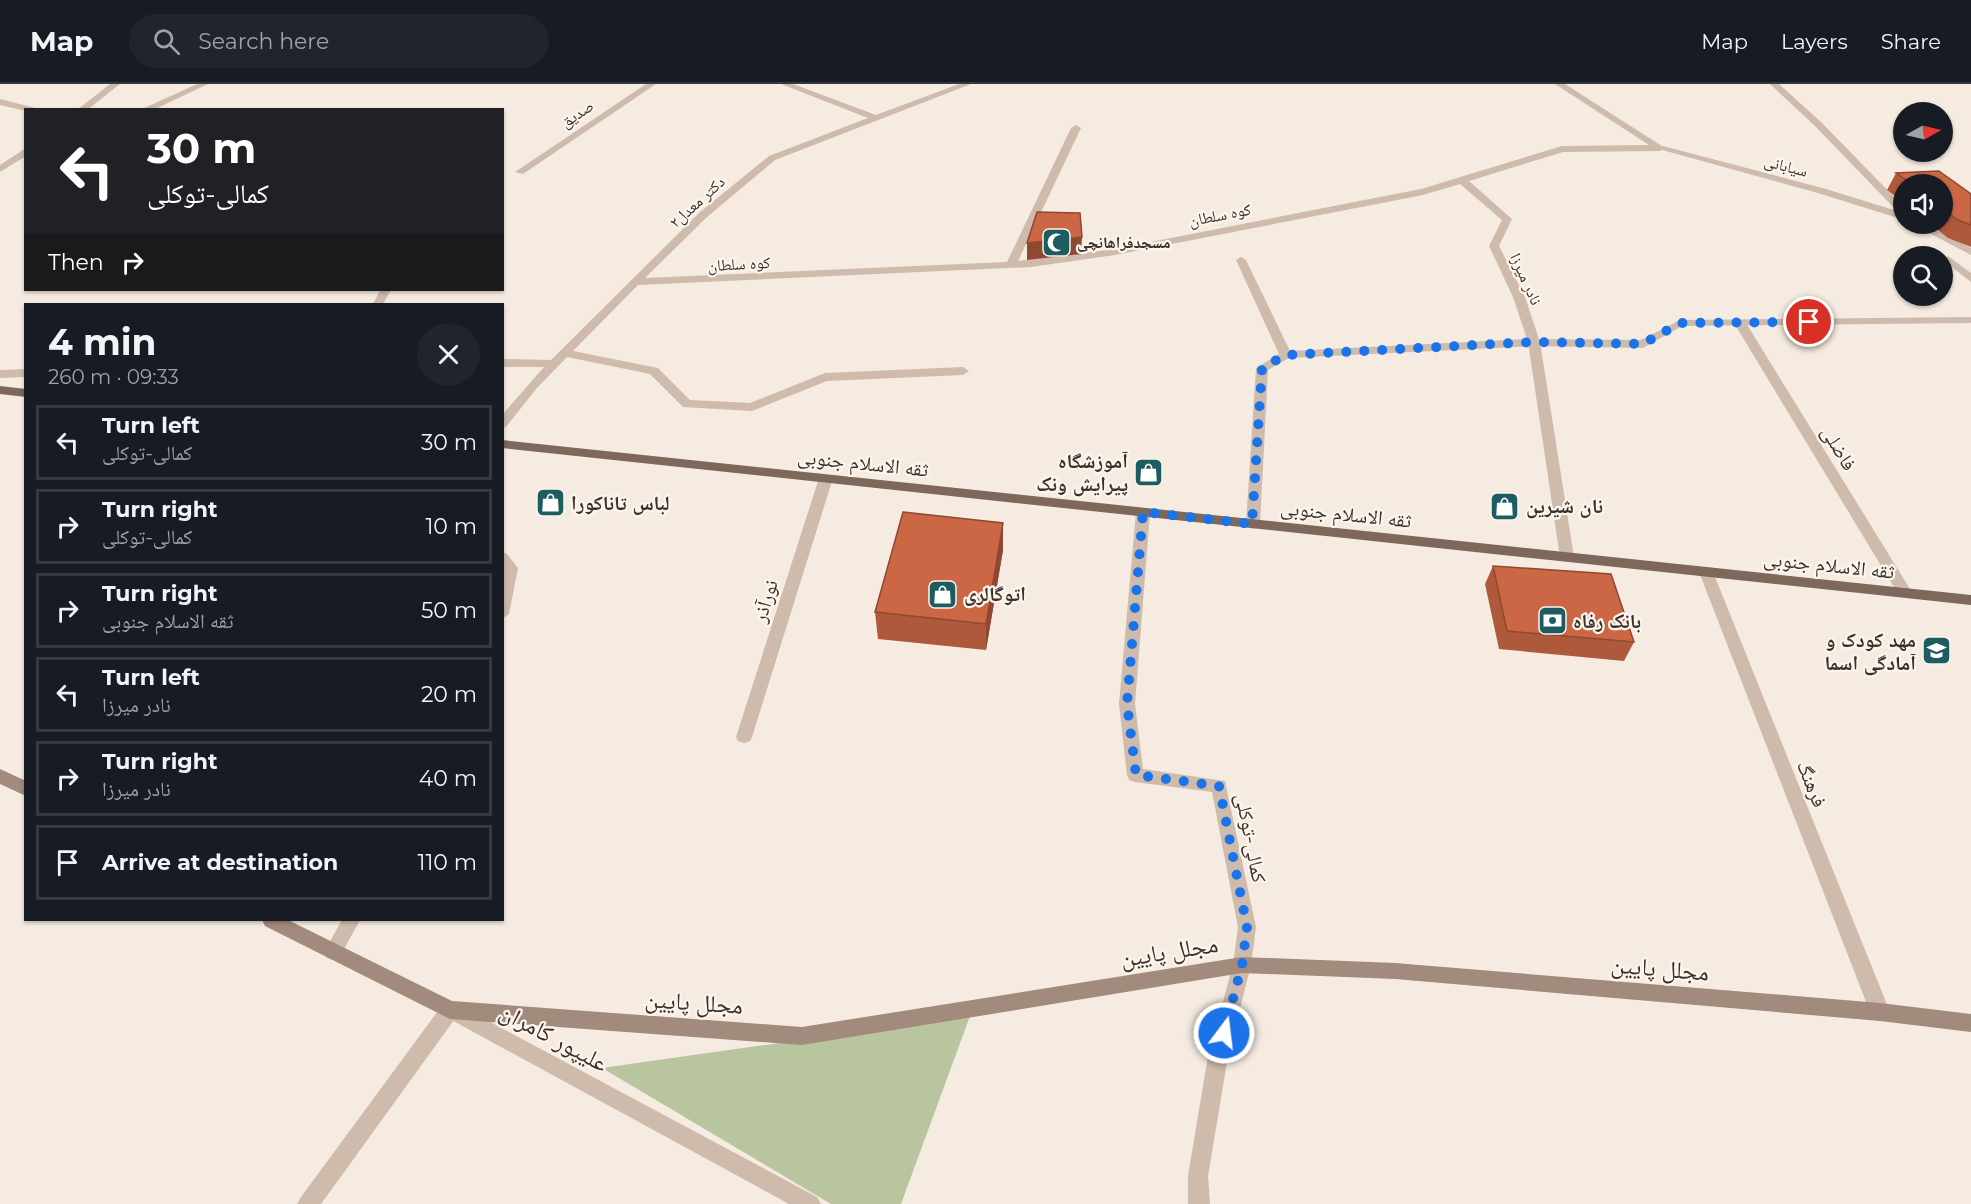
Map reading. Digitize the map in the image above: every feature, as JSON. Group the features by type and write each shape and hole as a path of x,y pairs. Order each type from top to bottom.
{"main road":[{"path":"0,390 24,393"},
{"name":"ثقه الاسلام جنوبی","path":"504,444 1971,600"}],"street":[{"path":"84,108 116,84"},
{"path":"149,108 204,84"},
{"name":"صدیق","path":"520,172 652,84"},
{"path":"785,84 875,118"},
{"name":"دکتر معدل۲","path":"504,421 532,386 703,214 772,158 967,84"},
{"path":"1558,84 1660,148"},
{"path":"1774,84 1818,124 1893,203"},
{"path":"0,102 24,108"},
{"path":"1011,265 1076,128"},
{"name":"کوه سلطان","path":"635,282 1011,265 1115,252 1423,192 1562,149 1660,148"},
{"name":"سیابانی","path":"1660,148 1893,212"},
{"path":"0,169 24,152"},
{"name":"نادر میرزا","path":"1462,180 1507,219 1494,246 1519,297 1534,342"},
{"path":"1936,234 1971,252"},
{"path":"1241,260 1286,355"},
{"path":"1953,263 1971,279"},
{"path":"1252,524 1262,368 1286,355 1534,342 1643,344 1680,323 1971,320"},
{"name":"فاضلی","path":"1740,323 1905,593"},
{"path":"1534,342 1567,557"},
{"path":"564,353 654,371 687,404 752,407 825,377 963,371"},
{"path":"504,363 554,364"},
{"path":"0,374 24,373"},
{"name":"نورآذر","path":"744,737 826,478"},
{"name":"کمالی-توکلی","path":"1143,512 1127,704 1136,775 1219,786 1247,927 1242,965 1218,1056 1198,1176 1199,1204"},
{"path":"504,559 511,568 504,604"},
{"name":"فرهنگ","path":"1706,572 1880,1012"},
{"path":"0,776 24,788"},
{"name":"علیپور کامران","path":"273,921 450,1010 810,1204"},
{"path":"333,952 350,921"},
{"name":"مجلل پایین","path":"450,1010 802,1036 1242,965 1395,971 1880,1012 1971,1023"},
{"path":"308,1204 450,1010"}],"green space":[{"path":"970,1016 901,1204 831,1204 602,1068"}],"building":[{"path":"1939,171 1943,174 1897,174"},
{"path":"1953,181 1971,194 1971,225 1953,216"},
{"path":"1037,212 1080,213 1082,237 1027,243"},
{"name":"اتوگالری","path":"903,512 1003,523 986,624 875,612"},
{"name":"بانک رفاه","path":"1493,566 1611,574 1634,642 1507,631"}],"place":[{"name":"مسجدفراهانچی","path":"1056,242"},
{"name":"آموزشگاه پیرایش ونک","path":"1149,472"},
{"name":"لباس تاناکورا","path":"550,503"},
{"name":"نان شیرین","path":"1505,506"},
{"name":"اتوگالری","path":"943,594"},
{"name":"بانک رفاه","path":"1552,621"},
{"name":"مهد کودک و آمادگی اسما","path":"1937,651"}],"route":[{"path":"1224,1033 1242,965 1247,927 1219,786 1136,775 1127,704 1143,512 1252,524 1262,368 1286,355 1534,342 1643,344 1680,323 1809,322"}]}
